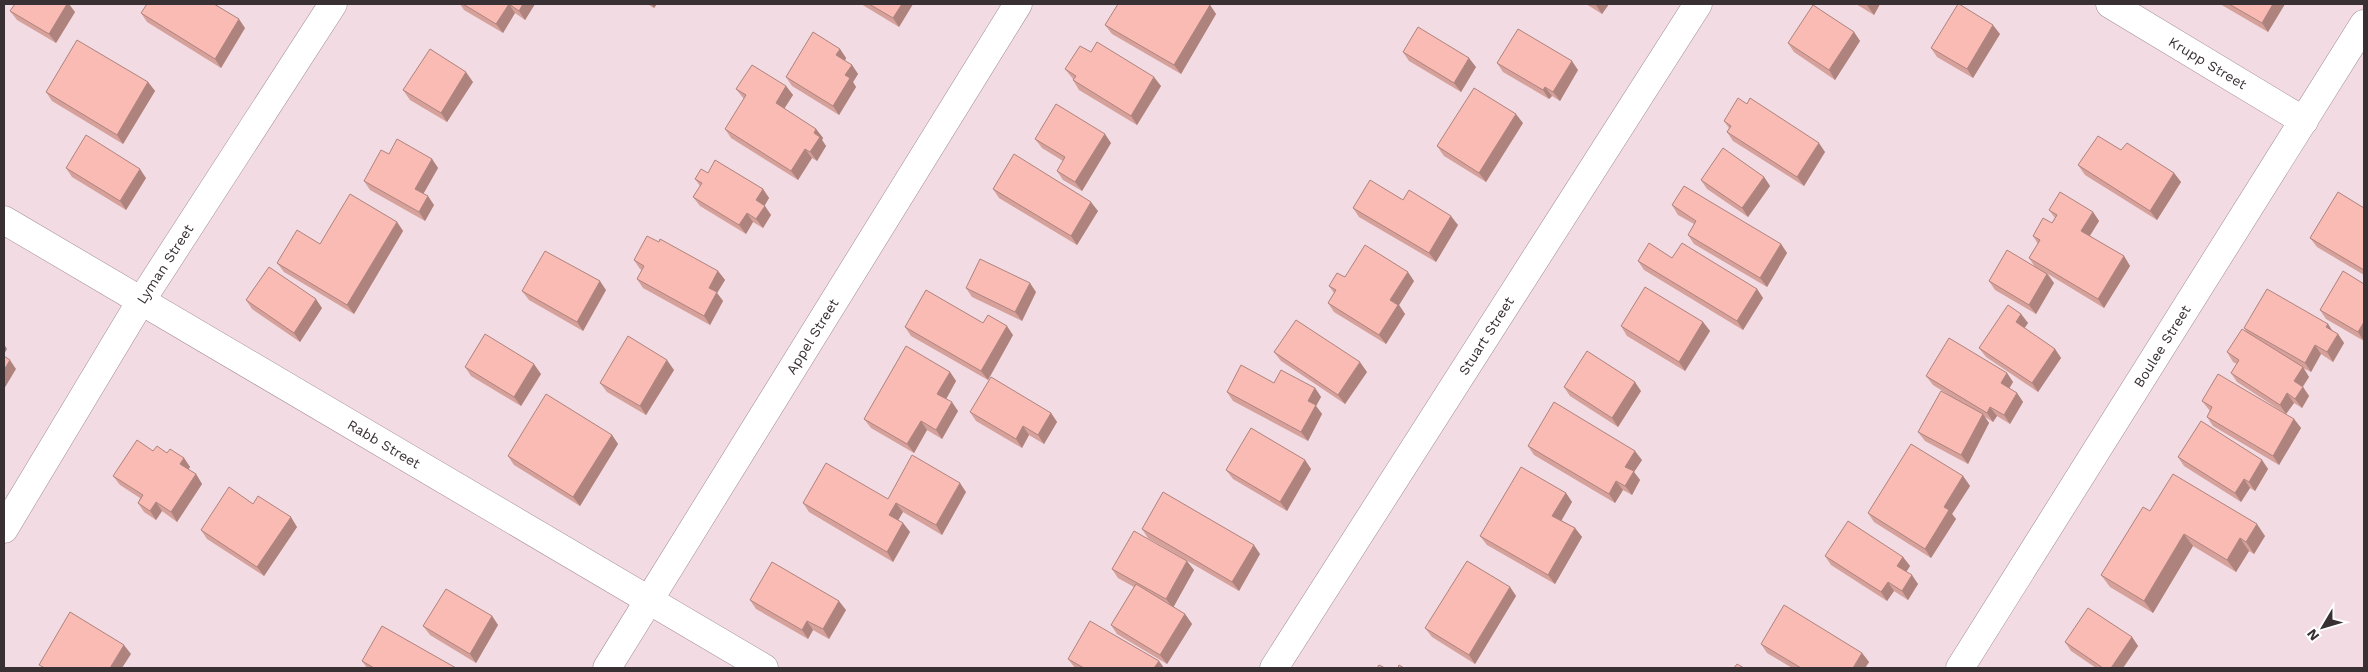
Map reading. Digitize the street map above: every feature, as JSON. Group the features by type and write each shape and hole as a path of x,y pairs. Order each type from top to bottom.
{"street":[{"name":"Lyman Street","path":"4,529 141,301 333,4"},
{"name":"Appel Street","path":"606,668 1018,4"},
{"name":"Stuart Street","path":"1274,668 1698,4"},
{"name":"Krupp Street","path":"2110,4 2304,121"},
{"name":"Boulee Street","path":"1960,668 2364,24"},
{"name":"Rabb Street","path":"4,220 764,668"}],"building":[{"path":"15,4 67,4 49,34 10,11"},
{"path":"147,4 214,4 239,19 215,59 141,13"},
{"path":"463,4 509,4 496,24"},
{"path":"509,4 523,4 519,11"},
{"path":"869,4 902,4 893,18"},
{"path":"1118,4 1210,5 1174,65 1105,25"},
{"path":"1958,4 1993,25 1967,69 1931,48"},
{"path":"2229,4 2273,4 2262,23"},
{"path":"1813,5 1854,32 1829,70 1788,43"},
{"path":"1418,27 1469,58 1454,83 1403,52"},
{"path":"1518,29 1572,61 1553,92 1545,87 1543,90 1497,63"},
{"path":"813,32 840,49 836,55 852,65 845,75 850,78 833,106 786,77"},
{"path":"77,40 148,82 117,135 46,92"},
{"path":"1097,42 1154,77 1131,116 1073,80 1076,76 1065,69 1080,46 1091,52"},
{"path":"430,49 466,72 441,113 403,90"},
{"path":"752,65 786,86 776,103 816,129 814,133 820,137 810,152 805,149 791,171 725,129 746,95 736,89"},
{"path":"1474,88 1516,114 1479,173 1437,146"},
{"path":"1738,98 1747,104 1750,98 1819,143 1797,177 1727,132 1731,126 1724,121"},
{"path":"1056,104 1105,134 1075,182 1057,171 1065,157 1035,139"},
{"path":"86,135 140,169 120,201 66,168"},
{"path":"2098,136 2121,150 2127,143 2174,173 2150,211 2078,165"},
{"path":"397,139 432,159 415,189 428,196 419,212 364,181 381,150 389,154"},
{"path":"1723,148 1764,177 1742,208 1701,180"},
{"path":"1014,154 1091,202 1071,236 993,189"},
{"path":"715,160 763,189 756,200 765,206 756,219 747,213 739,225 693,197 702,183 695,179 701,169 708,173"},
{"path":"1370,180 1403,200 1409,190 1451,216 1429,253 1353,208"},
{"path":"1684,186 1781,244 1760,278 1688,235 1696,221 1672,205"},
{"path":"2060,192 2093,212 2081,231 2124,256 2098,299 2029,258 2040,240 2033,236 2043,218 2052,223 2057,215 2049,210"},
{"path":"2338,192 2364,208 2364,270 2310,238"},
{"path":"350,194 397,222 347,305 277,263 297,230 320,244"},
{"path":"647,236 659,242 660,239 718,271 709,288 717,292 704,316 637,279 644,266 634,260"},
{"path":"1649,243 1672,258 1682,243 1757,289 1737,321 1638,261"},
{"path":"1365,245 1408,272 1390,300 1398,305 1379,335 1328,303 1336,290 1329,286 1337,273 1345,277"},
{"path":"2007,250 2047,274 2029,305 1989,281"},
{"path":"545,251 600,281 577,322 522,291"},
{"path":"980,259 1030,283 1015,312 966,288"},
{"path":"269,267 316,299 294,333 246,300"},
{"path":"2343,271 2364,284 2364,322 2358,332 2320,310"},
{"path":"1645,287 1703,322 1679,362 1621,326"},
{"path":"2267,289 2328,324 2326,327 2338,334 2327,352 2315,345 2305,363 2244,328"},
{"path":"926,290 983,323 988,315 1007,326 981,371 905,327"},
{"path":"2008,305 2021,314 2016,322 2055,349 2032,383 1979,348"},
{"path":"1296,320 1360,362 1338,395 1274,352"},
{"path":"2242,329 2303,367 2294,381 2303,387 2295,399 2287,393 2280,405 2231,373 2239,360 2227,352"},
{"path":"485,334 534,364 514,397 465,367"},
{"path":"628,336 667,360 640,406 600,383"},
{"path":"1949,338 2007,373 2001,383 2017,393 2004,415 1990,407 1987,413 1926,376"},
{"path":"906,346 950,372 937,394 952,402 936,430 921,421 907,444 864,419"},
{"path":"1587,351 1635,382 1612,418 1564,387"},
{"path":"4,356 10,360 4,370"},
{"path":"1241,365 1274,383 1281,370 1315,388 1308,401 1316,405 1301,432 1227,392"},
{"path":"2218,374 2294,419 2273,456 2207,417 2212,407 2202,401"},
{"path":"991,377 1051,413 1038,435 1023,426 1016,439 970,412"},
{"path":"1941,391 1983,414 1961,455 1918,432"},
{"path":"546,394 612,435 573,497 508,456"},
{"path":"1554,402 1635,451 1625,467 1634,471 1625,486 1616,481 1609,494 1528,446"},
{"path":"2201,421 2262,460 2249,482 2244,479 2235,493 2178,457"},
{"path":"1251,428 1305,460 1280,502 1226,470"},
{"path":"137,440 153,451 157,446 167,453 170,449 184,458 180,464 196,474 171,512 156,502 150,511 138,503 143,495 113,476"},
{"path":"1911,444 1963,476 1944,507 1949,510 1925,549 1868,513"},
{"path":"912,455 960,483 936,525 896,503 889,515 903,523 887,552 803,503 826,463 888,499"},
{"path":"1521,467 1566,493 1552,516 1575,528 1548,575 1480,536"},
{"path":"2173,474 2257,524 2246,542 2240,538 2227,560 2184,534 2144,601 2101,575 2143,507 2150,511"},
{"path":"229,487 253,504 258,496 291,517 257,567 201,530"},
{"path":"1163,492 1254,545 1232,582 1142,529"},
{"path":"1848,521 1903,557 1897,566 1912,575 1902,591 1888,582 1881,592 1825,556"},
{"path":"1134,531 1187,561 1166,599 1112,569"},
{"path":"1467,561 1510,587 1469,655 1425,628"},
{"path":"772,562 839,601 823,629 807,621 802,630 750,600"},
{"path":"1136,584 1185,614 1160,655 1111,625"},
{"path":"446,589 492,616 470,654 423,626"},
{"path":"1784,605 1862,653 1853,668 1801,668 1761,644"},
{"path":"2088,608 2132,637 2111,668 2103,668 2065,642"},
{"path":"70,612 124,645 110,668 45,668 39,665"},
{"path":"1090,621 1159,661 1154,668 1084,668 1068,659"},
{"path":"382,626 456,668 374,668 362,661"},
{"path":"1737,664 1744,668 1734,668"}]}
